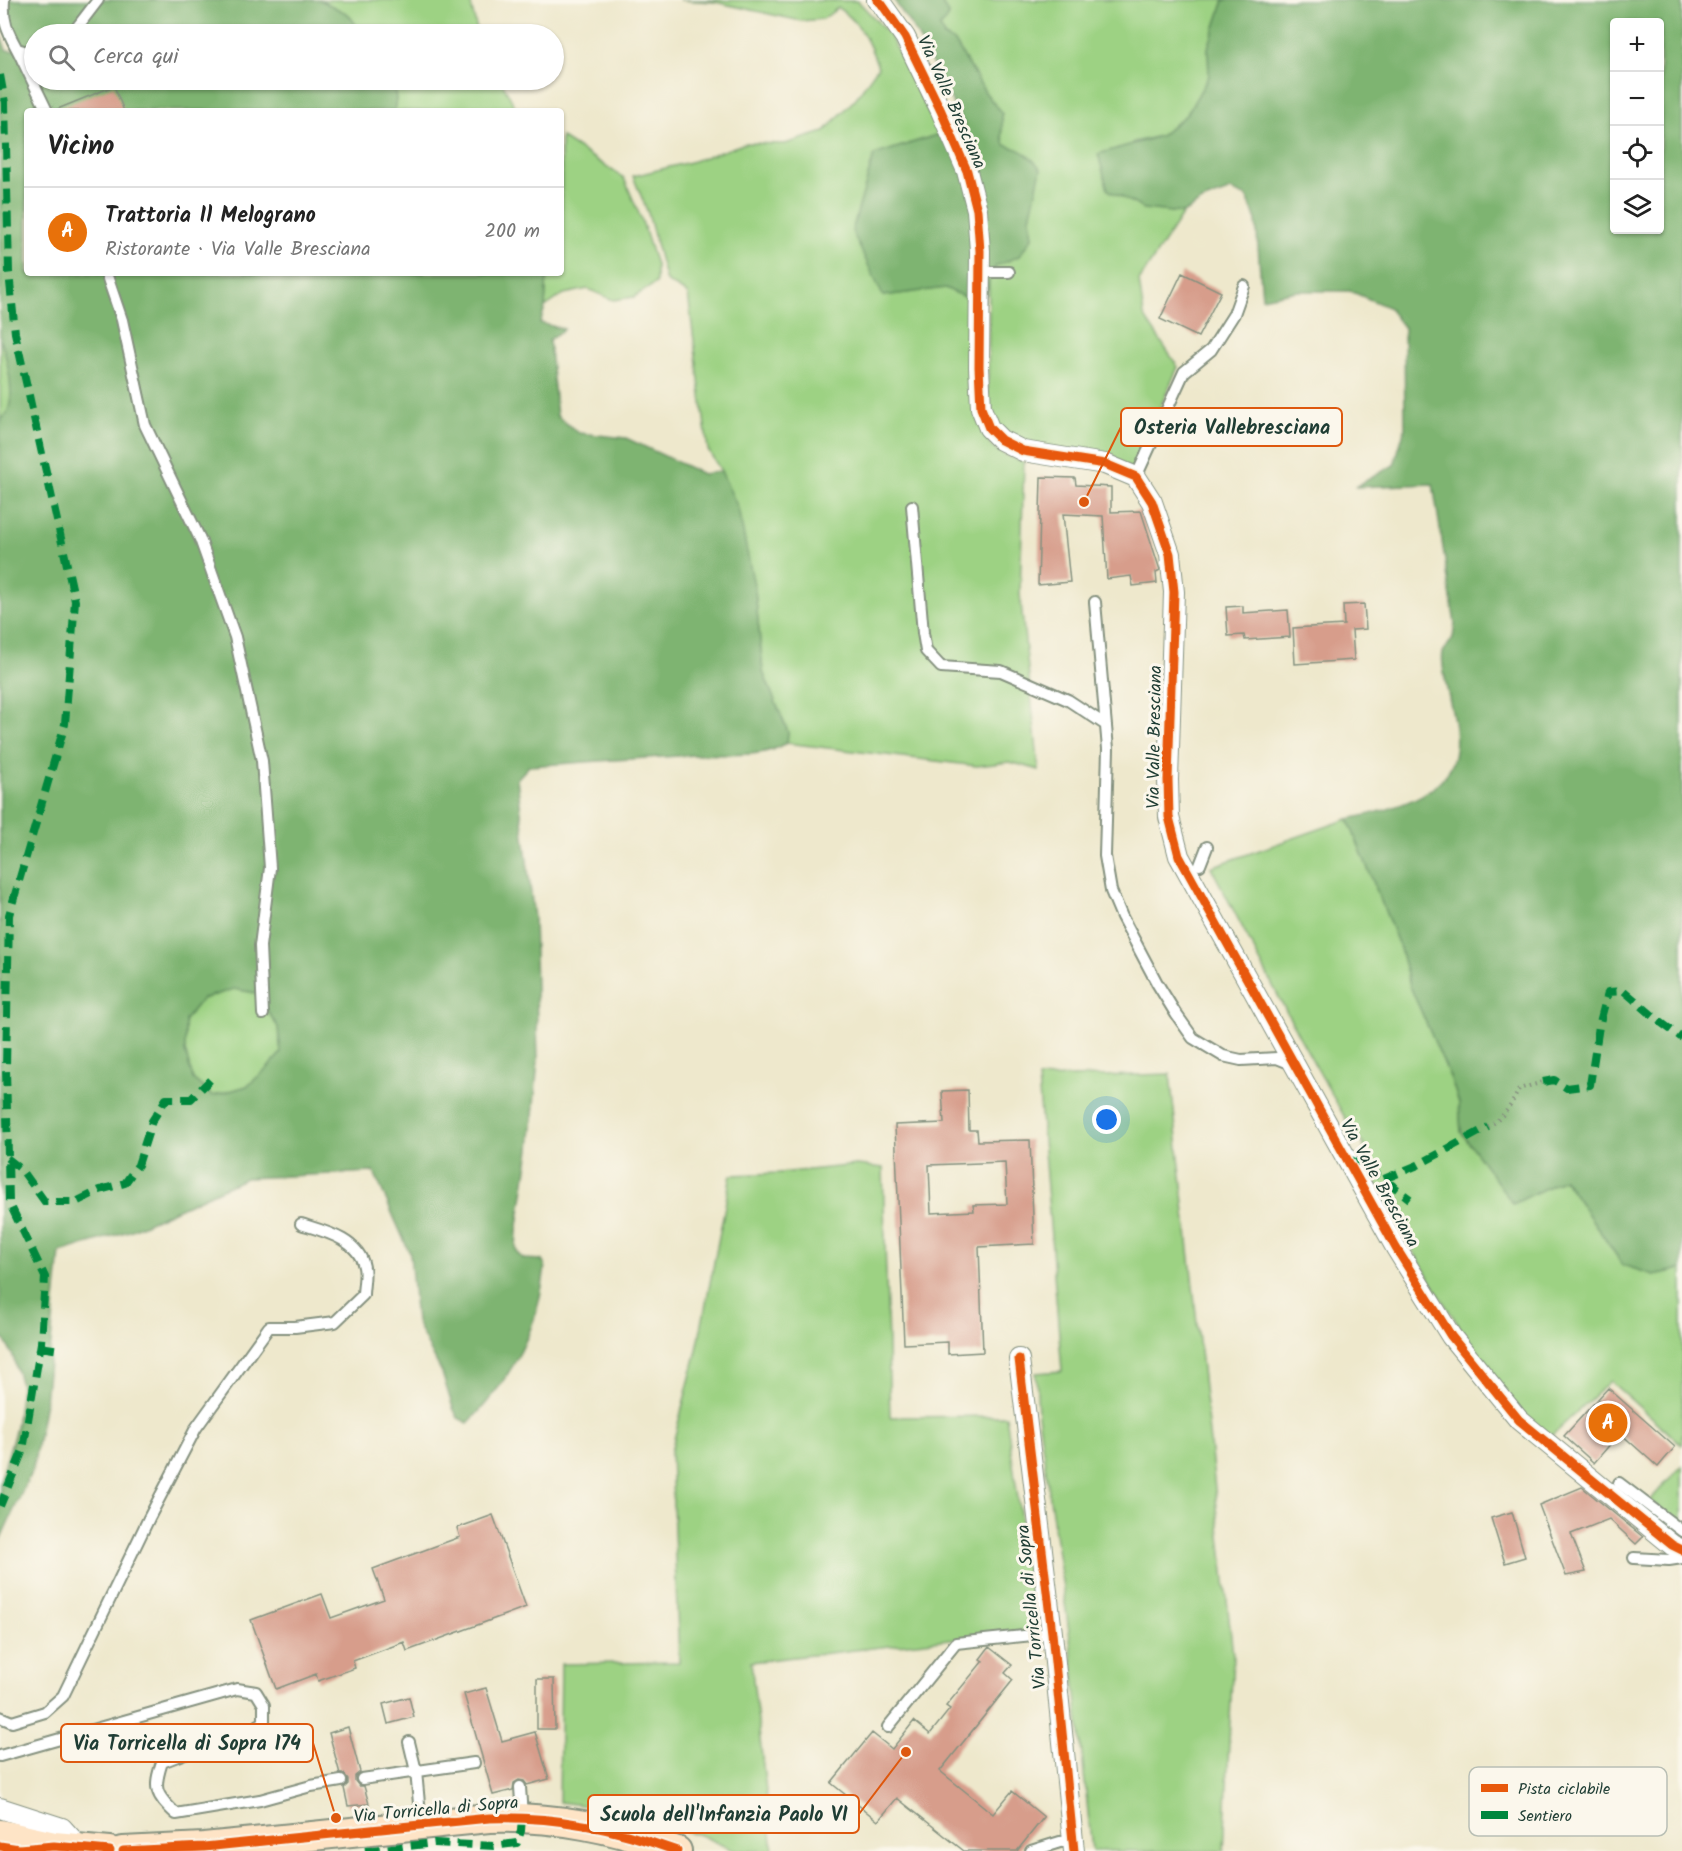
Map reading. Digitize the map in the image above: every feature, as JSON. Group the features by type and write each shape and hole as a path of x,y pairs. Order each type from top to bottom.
{"street":[{"name":"Via Valle Bresciana","path":"877,0 905,37 941,111 966,171 977,210 981,408 989,429 1001,440 1023,451 1105,464 1136,477 1152,502 1170,554 1174,592 1168,780 1169,817 1179,856 1396,1248 1451,1336 1519,1420 1672,1545 1682,1550"},
{"name":"Via Torricella di Sopra","path":"1019,1359 1052,1633 1073,1846"},
{"path":"0,1808 62,1828 67,1847"},
{"name":"Via Torricella di Sopra","path":"123,1851 204,1846 522,1817 573,1822 614,1830 677,1851"},
{"path":"0,1833 67,1847 110,1851"},
{"path":"0,1846 19,1849 67,1847"}],"lane":[{"path":"4,0 4,22 8,35 24,63"},
{"path":"80,24 98,0"},
{"path":"17,49 24,51"},
{"path":"37,90 46,108"},
{"path":"980,272 1009,272"},
{"path":"107,276 122,320 145,425 200,539 235,637 262,761 270,868 260,946 263,1014"},
{"path":"1136,477 1184,372 1211,350 1233,314 1244,286"},
{"path":"912,506 923,633 926,651 933,660 941,667 1000,670 1068,700 1106,725"},
{"path":"1095,602 1108,749 1105,856 1111,891 1122,917 1157,983 1193,1038 1223,1056 1241,1060 1277,1058 1297,1067"},
{"path":"1200,865 1207,847"},
{"path":"0,1717 12,1722 45,1712 63,1696 149,1518 196,1428 268,1327 295,1328 335,1322 363,1295 364,1266 354,1247 330,1233 301,1224"},
{"path":"1619,1483 1682,1531"},
{"path":"1634,1558 1669,1560 1682,1558"},
{"path":"888,1727 956,1643 1052,1633"},
{"path":"0,1756 237,1689 256,1692 264,1705 264,1722 225,1745 185,1753 162,1762 155,1784 162,1801 176,1814 260,1800 342,1780"},
{"path":"409,1742 416,1771 421,1825"},
{"path":"362,1779 474,1762"},
{"path":"520,1787 522,1817"},
{"path":"1031,1851 1060,1842 1073,1846"}],"path":[{"path":"1488,1127 1501,1119 1511,1106 1519,1089 1543,1082"}],"green space":[{"path":"8,0 320,0 348,14 356,24 24,24 24,90 395,90 396,99 394,108 24,108 24,276 547,276 545,307 540,323 564,329 549,340 557,416 579,433 626,438 703,474 721,471 738,508 755,590 763,672 788,732 787,743 754,754 696,755 529,766 517,779 534,918 538,1060 530,1149 516,1249 524,1259 541,1260 545,1264 537,1309 521,1350 498,1388 468,1423 458,1418 442,1373 416,1322 410,1254 374,1172 246,1178 132,1230 60,1252 45,1402 33,1468 0,1540 0,1481 16,1428 21,1386 13,1356 0,1332 0,420 10,406 11,387 8,365 0,339 0,32 6,50 14,51","holes":["234,989 256,993 278,1027 281,1053 247,1086 213,1096 193,1079 185,1051 185,1020 202,999"]},
{"path":"320,0 470,0 476,24 356,24 348,14"},
{"path":"680,0 858,1 889,34 939,134 874,155 883,296 945,288 969,299 974,397 983,433 998,451 1024,462 1020,594 1039,770 1010,762 977,766 787,743 788,732 763,672 755,590 721,471 708,450 688,294 666,281 648,213 633,176 694,161 746,143 785,144 824,132 856,98 878,67 868,42 858,26 838,8 823,19 801,21 715,2"},
{"path":"894,0 940,0 948,14 946,21 940,27 944,37 955,42 985,92 1002,114 1002,136 1005,145 1025,154 1041,169 1030,218 1032,238 1019,256 996,266 989,280 983,305 945,288 883,296 852,231 874,155 965,126 916,33"},
{"path":"940,0 1224,0 1208,48 1209,76 1201,93 1187,114 1160,136 1133,142 1144,209 1183,213 1139,281 1144,316 1178,367 1133,469 1035,449 998,432 988,405 989,280 996,266 1019,256 1032,238 1030,218 1034,195 1015,148 1005,146 1002,136 1002,114 985,92 955,42 945,37 940,27 946,21 948,14"},
{"path":"1224,0 1682,0 1682,1269 1654,1275 1623,1265 1564,1179 1513,1204 1461,1132 1459,1103 1451,1079 1410,986 1400,948 1348,819 1389,809 1431,789 1449,770 1455,748 1454,722 1442,658 1453,637 1455,624 1433,484 1355,487 1394,465 1405,428 1404,328 1388,307 1350,291 1296,291 1262,298 1256,220 1247,197 1231,190 1202,201 1183,213 1144,209 1108,190 1098,154 1160,136 1187,114 1209,76 1208,48"},
{"path":"395,90 506,90 515,108 394,108"},
{"path":"564,139 624,178 642,221 656,265 656,283 634,297 613,300 588,289 564,294 545,307 547,276 564,276"},
{"path":"0,339 8,365 11,397 7,413 0,420"},
{"path":"1348,819 1400,948 1410,986 1451,1079 1459,1103 1461,1132 1513,1203 1564,1179 1623,1265 1654,1275 1682,1269 1682,1445 1610,1381 1549,1438 1512,1406 1446,1306 1396,1222 1363,1157 1364,1145 1353,1132 1300,1038 1211,867"},
{"path":"234,989 256,993 278,1027 281,1053 247,1086 213,1096 193,1079 185,1051 185,1020 202,999"},
{"path":"1170,1074 1233,1655 1224,1851 1092,1851 1070,1638 1038,1415 1036,1373 1062,1371 1038,1078"},
{"path":"857,1165 883,1168 890,1417 1006,1416 1037,1629 751,1662 773,1851 735,1851 700,1835 641,1818 589,1806 559,1802 561,1664 679,1662 671,1451 697,1350 731,1175 779,1173"},
{"path":"1682,1466 1682,1526 1650,1500"}],"building":[{"path":"104,90 116,90 123,108 60,108"},
{"path":"1182,273 1221,292 1198,337 1160,319"},
{"path":"1041,477 1075,478 1076,485 1111,487 1111,512 1141,511 1160,570 1156,572 1157,583 1133,586 1131,576 1107,579 1103,516 1063,514 1070,582 1038,585"},
{"path":"1364,604 1366,629 1352,630 1354,660 1295,664 1293,628 1344,625 1343,605"},
{"path":"1243,606 1243,613 1288,610 1290,637 1245,640 1244,635 1228,636 1226,607"},
{"path":"968,1090 969,1130 977,1130 978,1141 1030,1140 1034,1244 979,1247 983,1352 948,1354 948,1342 904,1344 895,1125 944,1123 942,1091","holes":["1005,1162 1007,1204 973,1205 974,1211 931,1213 929,1165"]},
{"path":"1608,1388 1675,1447 1658,1467 1620,1433 1594,1463 1564,1436"},
{"path":"1582,1487 1643,1537 1636,1544 1609,1519 1571,1534 1586,1572 1566,1576 1539,1505"},
{"path":"1512,1512 1525,1557 1505,1563 1491,1518"},
{"path":"493,1515 526,1607 407,1651 404,1642 353,1661 355,1668 318,1681 316,1674 276,1689 251,1620 322,1594 331,1618 384,1599 373,1569 460,1537 457,1528"},
{"path":"989,1647 1012,1665 1005,1673 1013,1680 940,1771 993,1814 1012,1791 1044,1817 1017,1851 964,1851 897,1798 878,1821 831,1783 872,1733 892,1749 914,1721 930,1734 950,1709 946,1706 983,1661 980,1659"},
{"path":"537,1679 554,1679 555,1729 537,1729"},
{"path":"486,1688 502,1741 535,1732 549,1779 527,1785 524,1781 519,1780 514,1783 513,1790 493,1795 464,1694"},
{"path":"409,1697 414,1717 388,1724 383,1704"},
{"path":"348,1727 360,1772 355,1776 355,1781 359,1786 364,1786 369,1804 348,1806 344,1788 348,1784 348,1779 344,1774 340,1774 329,1733"}],"marked path":[{"path":"0,75 5,103 9,272 15,333 75,601 65,724 9,915 6,1067 9,1202 45,1277 41,1343 23,1450 0,1506"},
{"path":"1543,1082 1554,1080 1567,1088 1590,1085 1599,1026 1608,992 1624,991 1682,1038"},
{"path":"7,1158 22,1170 45,1202 76,1202 100,1190 125,1183 138,1165 152,1121 166,1099 191,1099 210,1080"},
{"path":"1384,1179 1418,1165 1488,1127"},
{"path":"1346,1157 1384,1179 1410,1199"},
{"path":"40,1347 60,1350"},
{"path":"365,1851 434,1843 494,1846 517,1843 522,1817"}],"cycle path":[{"path":"877,0 905,37 967,171 977,210 980,251 981,408 989,428 1001,440 1023,451 1105,464 1136,477 1152,502 1170,554 1174,592 1168,780 1169,817 1179,856 1396,1248 1451,1336 1519,1420 1672,1545 1682,1550"},
{"path":"1019,1359 1052,1633 1074,1851"},
{"path":"123,1851 204,1847 489,1818 538,1819 584,1825 677,1851"},
{"path":"0,1846 19,1849 54,1846 110,1851"}],"place":[{"name":"Osteria Vallebresciana","path":"1084,502"},
{"name":"Trattoria Il Melograno","path":"1608,1423"},
{"name":"Scuola dell'Infanzia Paolo VI","path":"906,1752"},
{"name":"Via Torricella di Sopra 174","path":"336,1818"}]}
